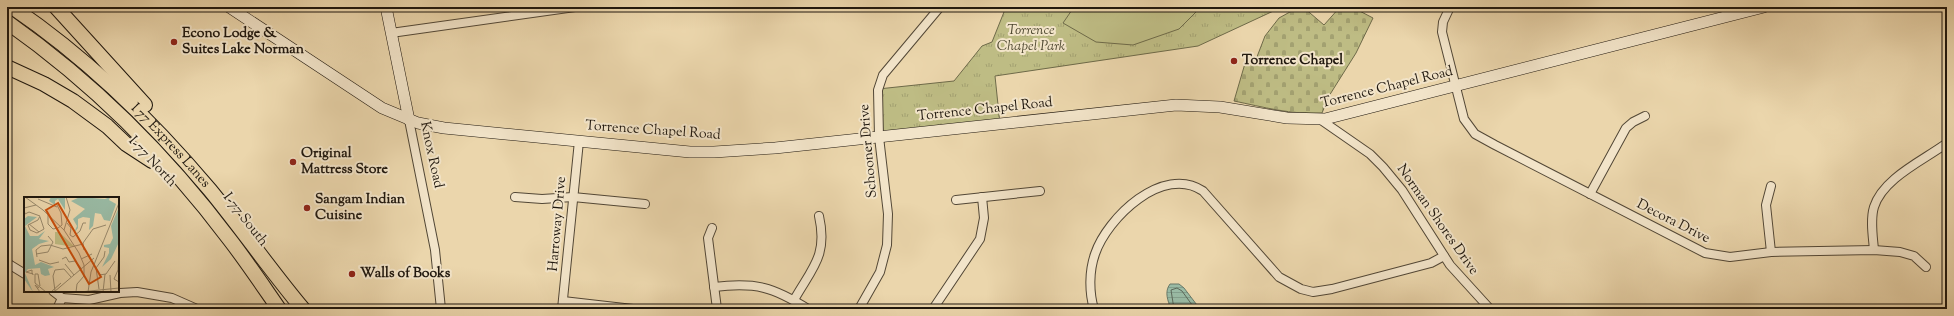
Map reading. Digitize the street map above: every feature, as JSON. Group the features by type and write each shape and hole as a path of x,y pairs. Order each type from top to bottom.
{"highway":[{"name":"I 77 Express Lanes","path":"12,7 80,58 156,130 209,189 304,309"},
{"name":"I-77 South","path":"28,7 86,51 145,105 181,143 216,183 314,309"},
{"path":"56,7 145,105"},
{"name":"I 77 Express Lanes","path":"7,22 70,70 146,140 214,219 279,309"},
{"name":"I-77 North","path":"7,33 83,94 121,129 152,161 279,309"},
{"path":"7,67 44,84 68,98 107,126 126,144 152,161"}],"street":[{"name":"Torrence Chapel Road","path":"229,7 382,108 409,120 444,128 714,152 879,137 1176,105 1220,107 1287,118 1321,120 1764,7"},
{"name":"Knox Road","path":"386,7 435,250 441,309"},
{"path":"391,33 575,7"},
{"name":"Schooner Drive","path":"859,309 880,272 887,245 888,214 879,137 877,94 882,78 940,7"},
{"name":"Decora Drive","path":"1450,7 1443,22 1442,32 1464,119 1476,134 1705,253 1730,257 1771,252 1874,250 1908,254 1914,256 1926,267"},
{"path":"1590,194 1626,128 1633,122 1645,116"},
{"name":"Norman Shores Drive","path":"1321,120 1370,154 1383,167 1402,190 1444,256 1462,280 1490,309"},
{"name":"Harroway Drive","path":"563,305 579,141"},
{"path":"1874,250 1874,209 1881,193 1899,176 1947,144"},
{"path":"1094,309 1091,272 1094,256 1107,230 1118,216 1137,200 1172,183 1189,184 1203,191 1279,277 1301,289 1313,292 1332,289 1431,263 1444,256"},
{"path":"1771,186 1766,205 1771,252"},
{"path":"956,200 1040,191"},
{"path":"515,197 542,199 573,197 645,204"},
{"path":"933,309 980,239 984,218 982,197"},
{"path":"794,300 814,268 820,252 822,234 819,216"},
{"path":"712,228 708,238 717,309"},
{"path":"7,263 24,273"},
{"path":"714,287 742,284 758,286 794,300 808,309"},
{"path":"54,292 62,298 89,300 120,293 137,292 172,298 197,309"},
{"path":"57,309 62,298"},
{"path":"563,305 633,309"}],"green space":[{"name":"Torrence Chapel Park","path":"1006,7 1282,7 1198,46 995,76 1000,124 879,137 878,89 954,81 982,46 992,42"},
{"path":"1074,7 1201,7 1179,29 1133,45 1096,42 1063,23"},
{"path":"1299,7 1303,7 1324,25 1340,7 1352,7 1373,18 1356,53 1329,96 1322,113 1289,112 1234,101 1246,60 1255,62 1265,36 1279,18"}],"water":[{"path":"1170,284 1179,284 1184,288 1200,309 1171,309 1167,293"}],"place":[{"name":"Econo Lodge & Suites Lake Norman","path":"174,42"},
{"name":"Torrence Chapel","path":"1234,61"},
{"name":"Original Mattress Store","path":"293,162"},
{"name":"Sangam Indian Cuisine","path":"307,208"},
{"name":"Walls of Books","path":"352,274"}]}
